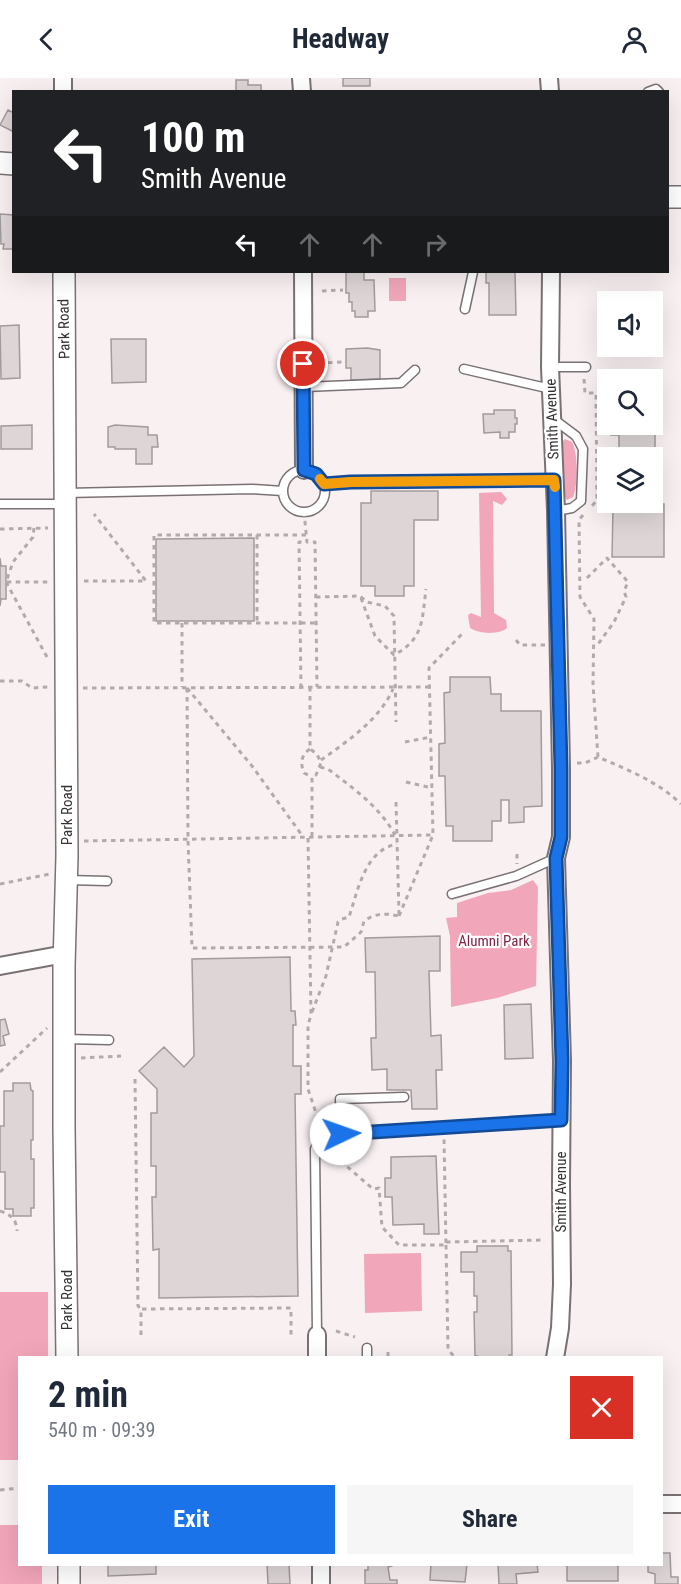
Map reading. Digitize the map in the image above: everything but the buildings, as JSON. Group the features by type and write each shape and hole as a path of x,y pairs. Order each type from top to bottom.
{"street":[{"name":"Park Road","path":"64,273 67,499 67,842 59,877 65,954 57,1032 67,1356"},
{"path":"303,273 304,470"},
{"name":"Smith Avenue","path":"551,273 550,367 556,511 561,768 561,837 556,858 562,1061 562,1299 555,1356"},
{"path":"0,966 65,954"},
{"path":"317,1335 317,1356"},
{"path":"663,1504 681,1504"},
{"path":"69,1566 69,1584"},
{"path":"321,1566 321,1584"}],"lane":[{"path":"465,309 473,273"},
{"path":"550,367 586,367"},
{"path":"464,369 551,389"},
{"path":"303,387 400,383 415,370"},
{"path":"552,418 576,436 583,449 581,501 572,508 556,511"},
{"path":"304,470 316,474 324,484 324,497 316,508 304,512 291,508 286,503 283,491 291,474 304,470"},
{"path":"324,484 554,480"},
{"path":"0,504 252,489 283,491"},
{"path":"452,894 516,876 556,858"},
{"path":"59,877 107,881"},
{"path":"57,1032 109,1040"},
{"path":"341,1134 340,1098 404,1096"},
{"path":"317,1335 315,1149 318,1141 324,1136 341,1134 561,1120"},
{"path":"367,1348 367,1356"}],"path":[{"path":"322,291 344,290"},
{"path":"318,363 342,362"},
{"path":"304,512 307,542"},
{"path":"82,581 146,581 94,514"},
{"path":"579,520 580,597 594,619 593,684 598,757"},
{"path":"0,528 53,528"},
{"path":"34,528 33,537 13,562 6,582 53,666"},
{"path":"306,535 154,535 154,623 316,623"},
{"path":"257,535 257,623"},
{"path":"301,688 299,542 315,542 316,687"},
{"path":"587,578 607,558 628,582 624,591 626,597 614,622 595,649"},
{"path":"6,582 53,582"},
{"path":"394,655 406,648 418,635 426,589"},
{"path":"316,597 360,596 367,602 385,606 394,616 396,722"},
{"path":"360,596 375,636 394,655"},
{"path":"182,623 182,688"},
{"path":"399,916 433,835 429,668 463,633"},
{"path":"516,640 519,645 550,645"},
{"path":"0,681 22,681 32,688 53,687"},
{"path":"310,687 310,749 301,762 304,773 312,777"},
{"path":"321,760 343,744 376,714 389,699 394,687"},
{"path":"81,688 429,687"},
{"path":"187,688 308,838"},
{"path":"187,688 188,840 192,948 344,947 362,932 364,921 373,915 385,913 399,916"},
{"path":"405,742 430,736"},
{"path":"310,749 321,760 316,775 312,777"},
{"path":"585,763 598,757 641,775 667,790 681,804"},
{"path":"320,767 328,769 367,800 384,817 396,837"},
{"path":"311,1015 308,838 312,777"},
{"path":"406,782 432,788"},
{"path":"396,802 399,916"},
{"path":"67,842 433,835"},
{"path":"397,844 387,846 374,856 359,886 349,917 338,922 326,976 308,1025 308,1089 328,1147 336,1157 373,1189 379,1188 382,1227 399,1245 474,1239 543,1240"},
{"path":"517,854 518,866"},
{"path":"0,884 59,877"},
{"path":"0,1072 57,1032"},
{"path":"81,1058 121,1056"},
{"path":"135,1079 138,1306 141,1309 141,1335"},
{"path":"444,1135 448,1349 453,1356"},
{"path":"0,1211 9,1213 16,1221 17,1231"},
{"path":"141,1309 291,1308 291,1335"},
{"path":"336,1331 355,1337"},
{"path":"0,1490 18,1488"}],"green space":[{"path":"389,278 406,278 406,301 389,301"},
{"path":"565,439 572,442 574,447 577,469 575,492 573,497 567,500 563,495 563,441"},
{"path":"501,492 507,499 502,505 493,501 494,613 506,620 507,628 494,633 470,628 468,615 471,613 481,617 479,493"},
{"name":"Alumni Park","path":"533,880 538,887 536,986 497,998 451,1007 450,936 446,918 457,917 457,903 488,893 511,890"},
{"path":"421,1253 422,1311 365,1313 364,1254"},
{"path":"0,1292 48,1292 48,1356 18,1356 18,1460 0,1460"},
{"path":"0,1525 18,1525 18,1566 42,1566 42,1584 0,1584"}],"slow traffic":[{"path":"320,479 324,484 554,480 555,487"}],"route":[{"path":"303,364 304,470 316,474 324,484 554,480 561,768 561,837 556,858 562,1061 561,1120 341,1134"}]}
